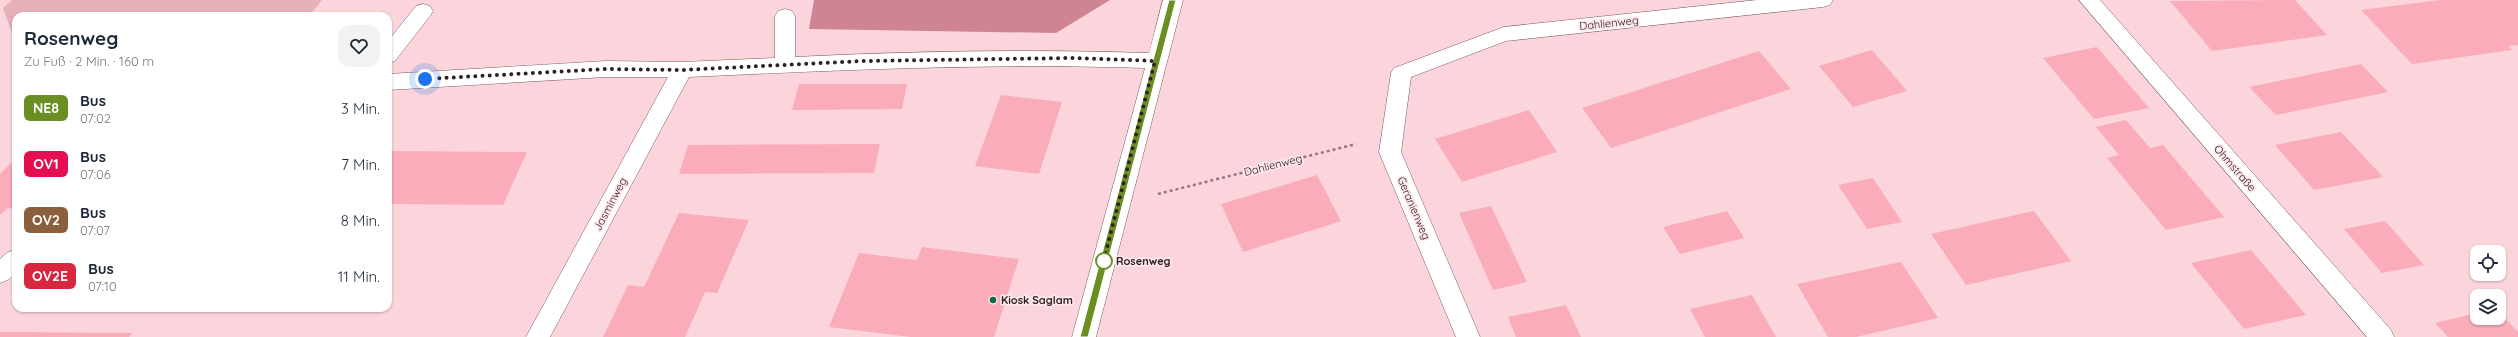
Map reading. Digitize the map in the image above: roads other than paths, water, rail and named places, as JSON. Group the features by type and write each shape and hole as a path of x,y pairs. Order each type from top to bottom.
{"street":[{"path":"1084,337 1172,0"},
{"name":"Dahlienweg","path":"1401,73 1504,34 1823,0"},
{"name":"Ohmstraße","path":"2089,0 2382,337"},
{"path":"392,51 423,11"},
{"path":"785,16 785,65"},
{"path":"392,82 606,69 682,70 863,61 1071,58 1155,61"},
{"name":"Jasminweg","path":"538,337 682,70"},
{"name":"Geranienweg","path":"1401,73 1390,152 1468,337"},
{"path":"0,273 12,262"}],"place":[{"name":"Rosenweg","path":"1104,261"},
{"name":"Kiosk Saglam","path":"993,300"}]}
